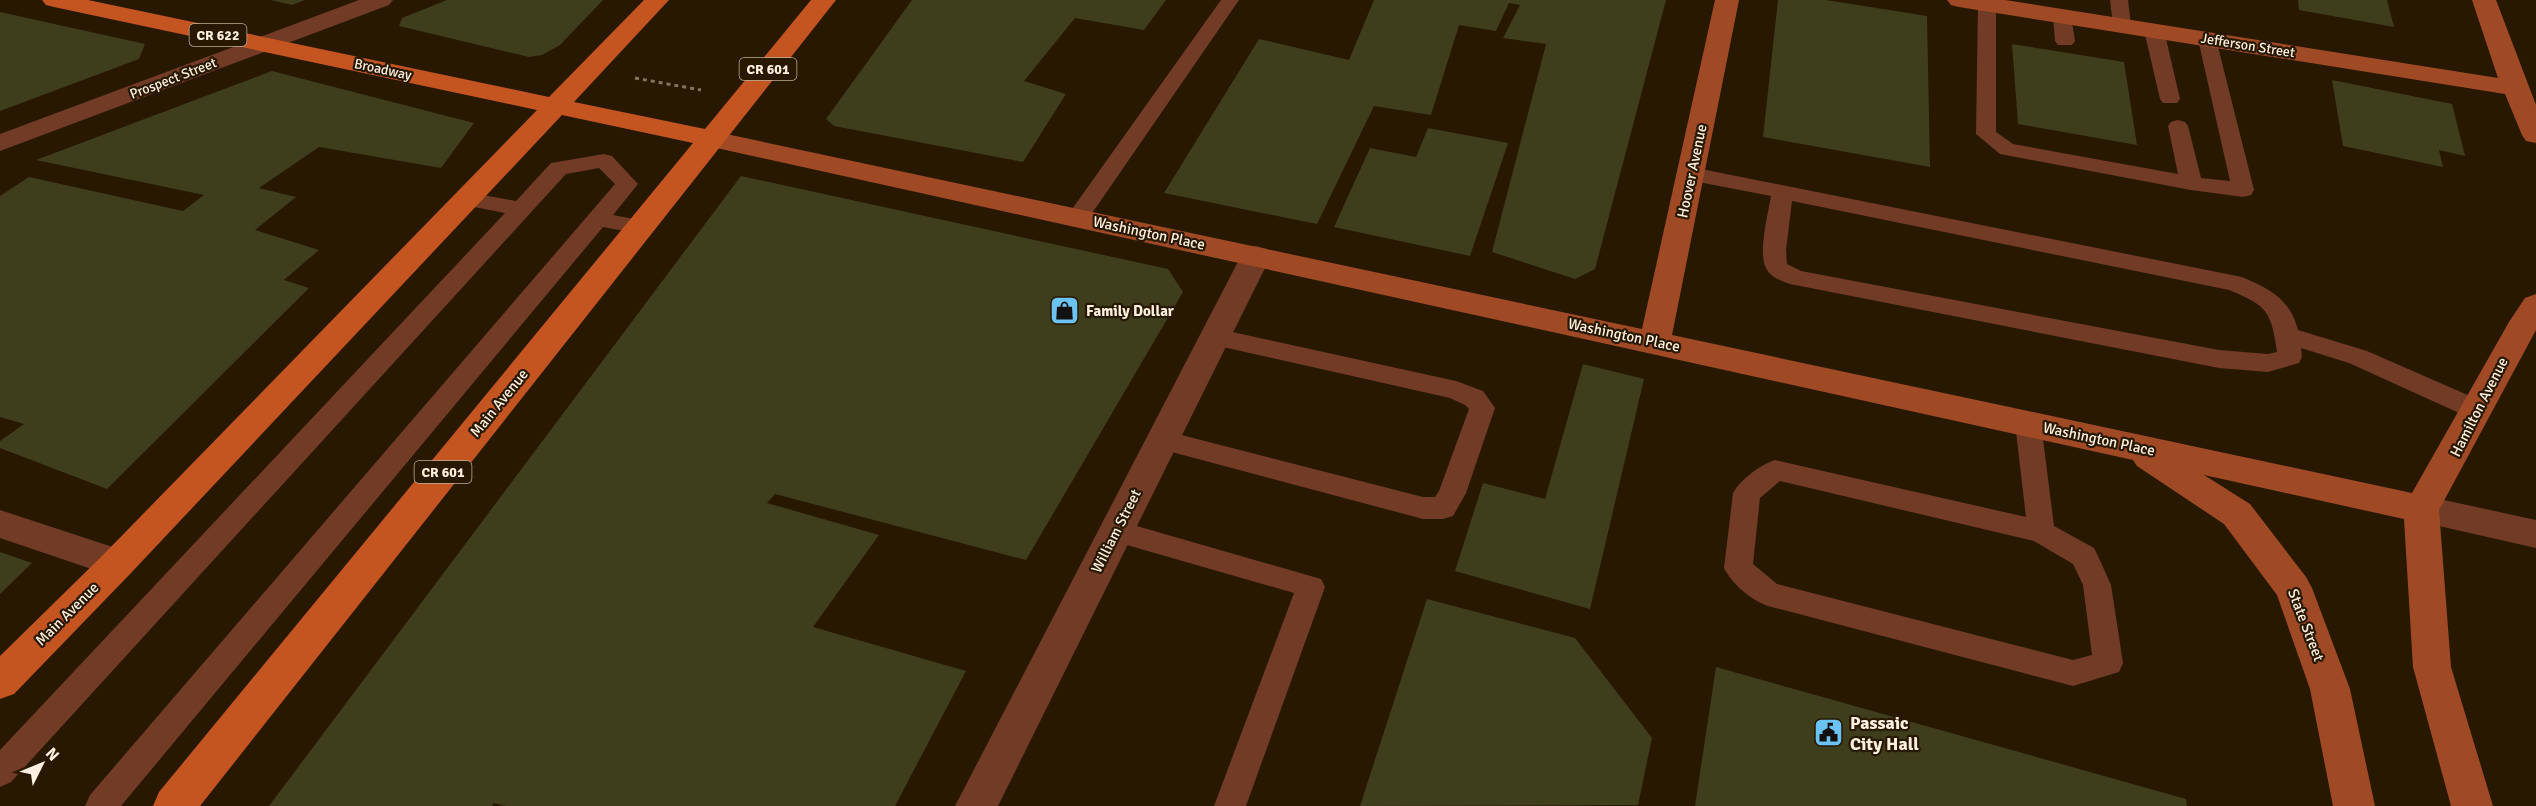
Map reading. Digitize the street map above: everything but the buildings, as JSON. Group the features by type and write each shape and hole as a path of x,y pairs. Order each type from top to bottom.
{"main road":[{"name":"Broadway","path":"54,0 712,139"},
{"name":"Main Avenue","path":"0,682 118,563 657,0"},
{"name":"Main Avenue","path":"174,806 824,0"},
{"name":"Hoover Avenue","path":"1655,341 1727,0"},
{"name":"Jefferson Street","path":"1959,0 2525,90"},
{"path":"2484,0 2525,90 2536,135"},
{"name":"Washington Place","path":"712,139 1655,341 2421,509"},
{"name":"Hamilton Avenue","path":"2421,509 2449,464 2516,335 2536,305"},
{"name":"State Street","path":"2129,445 2237,514 2294,588 2331,689 2354,806"},
{"path":"2421,509 2432,668 2472,806"}],"street":[{"name":"Prospect Street","path":"0,143 381,0"},
{"name":"William Street","path":"976,806 1256,256"},
{"name":"Washington Place","path":"2421,509 2536,534"},
{"path":"0,524 118,563"}],"lane":[{"path":"1078,217 1230,0"},
{"path":"2119,0 2122,25"},
{"path":"1987,4 1986,134 2007,149 2191,183 2243,190 2208,39"},
{"path":"2062,16 2065,41"},
{"path":"2154,30 2170,99"},
{"path":"2178,126 2191,183"},
{"path":"0,772 559,168 604,161 627,184 101,806"},
{"path":"1691,174 1782,192 2234,283 2258,292 2276,303 2285,317 2290,357 2268,363 2219,359 1798,278 1783,273 1776,266 1775,250 1782,192"},
{"path":"467,199 522,208"},
{"path":"596,219 641,227"},
{"path":"2287,335 2358,357 2477,410"},
{"path":"1162,440 1423,508 1443,508 1452,493 1482,408 1474,398 1456,390 1215,337"},
{"path":"2028,423 2041,532"},
{"path":"1775,470 2041,532 2084,556 2097,585 2108,663 2073,673 1768,594 1738,568 1747,493 1775,470"},
{"path":"1116,531 1311,587 1230,806"}],"path":[{"path":"630,78 707,91"}],"place":[{"name":"Family Dollar","path":"1065,311"},
{"name":"Passaic City Hall","path":"1829,733"}]}
